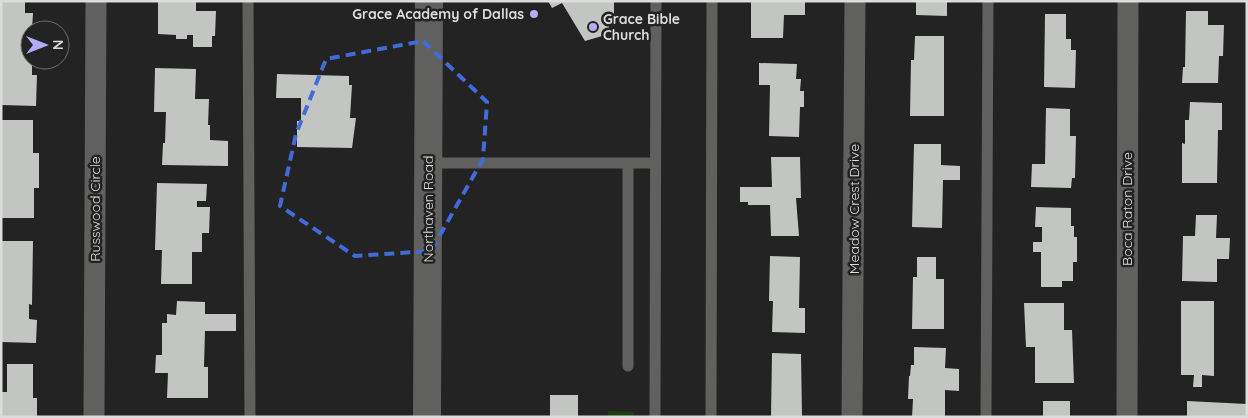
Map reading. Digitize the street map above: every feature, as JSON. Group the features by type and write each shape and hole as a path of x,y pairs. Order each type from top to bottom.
{"street":[{"name":"Russwood Circle","path":"94,417 96,1"},
{"name":"Northaven Road","path":"428,417 429,1"},
{"name":"Meadow Crest Drive","path":"852,417 855,1"},
{"name":"Boca Raton Drive","path":"1127,417 1128,1"}],"lane":[{"path":"248,1 250,417"},
{"path":"654,417 656,1"},
{"path":"711,417 712,1"},
{"path":"986,417 988,1"},
{"path":"428,162 654,162"},
{"path":"628,162 628,366"}],"highlighted area":[{"path":"423,41 487,102 483,159 431,251 355,256 280,206 296,134 326,59"}],"green space":[{"path":"608,411 634,412 634,417 608,417"}],"building":[{"path":"1,1 25,1 25,13 33,13 33,20 20,20 20,70 32,70 32,75 37,75 36,106 1,105"},
{"path":"158,1 196,1 196,11 216,11 215,36 212,36 212,47 193,47 193,35 187,35 187,39 176,39 176,35 158,34"},
{"name":"Grace Bible Church","path":"548,1 614,1 614,20 609,20 609,34 585,41 562,3 552,8"},
{"path":"751,1 805,1 805,15 784,15 783,38 751,38"},
{"path":"916,1 947,1 947,16 916,15"},
{"path":"1186,11 1208,11 1208,25 1224,25 1223,56 1219,56 1218,83 1182,83 1183,67 1185,67"},
{"path":"1045,14 1066,14 1066,39 1071,39 1071,50 1076,50 1075,88 1044,87"},
{"path":"915,36 944,36 944,116 910,116 911,60 914,60"},
{"path":"759,63 797,64 796,79 801,79 800,91 804,91 804,107 800,107 799,137 769,136 770,85 759,85"},
{"path":"155,68 196,69 195,99 209,99 208,125 210,125 210,140 228,141 228,166 162,165 166,112 154,112"},
{"path":"277,74 349,76 349,85 352,85 350,118 356,118 352,148 297,147 297,121 301,121 301,98 276,98"},
{"path":"1190,102 1222,103 1222,130 1218,130 1217,183 1182,183 1182,143 1185,144 1185,120 1189,120"},
{"path":"1046,108 1070,109 1070,136 1076,136 1075,178 1072,178 1071,188 1031,187 1032,164 1045,164"},
{"path":"1,120 33,120 33,153 39,153 39,188 34,188 34,218 1,218"},
{"path":"914,144 941,144 941,165 960,166 960,180 943,180 942,228 912,227"},
{"path":"771,157 800,157 801,198 796,198 799,236 771,236 770,205 748,205 748,202 740,202 740,187 772,187"},
{"path":"157,183 207,184 206,201 197,201 197,207 210,207 209,233 202,233 202,252 192,252 192,284 161,284 162,250 155,250"},
{"path":"1036,207 1071,208 1071,226 1074,226 1074,237 1077,237 1077,262 1073,262 1073,281 1062,281 1062,287 1041,287 1041,252 1033,252 1033,242 1042,242 1042,227 1035,227"},
{"path":"1196,215 1217,215 1216,238 1230,238 1229,259 1217,259 1217,282 1182,281 1183,236 1195,236"},
{"path":"1,241 33,241 32,305 29,304 29,319 37,320 36,343 1,342"},
{"path":"770,256 800,257 799,308 805,308 805,333 772,332 773,301 769,301"},
{"path":"917,257 936,257 936,279 944,279 944,329 912,329 913,277 917,277"},
{"path":"177,301 205,302 205,314 236,314 236,331 205,331 204,367 208,367 208,398 167,398 168,373 155,373 156,355 162,355 162,323 167,323 167,314 176,315"},
{"path":"1181,301 1214,301 1214,376 1202,375 1202,387 1193,387 1194,375 1181,375"},
{"path":"1024,303 1064,303 1064,330 1072,330 1074,383 1035,383 1035,347 1026,347"},
{"path":"914,347 946,348 945,368 959,369 959,391 945,390 945,417 912,417 913,399 908,399 909,376 911,365 914,365"},
{"path":"772,353 801,354 802,417 771,417"},
{"path":"7,364 33,364 33,398 37,398 37,416 1,417 1,392 7,392"},
{"path":"550,395 578,395 578,417 550,417"},
{"path":"1043,401 1070,401 1070,417 1043,417"},
{"path":"1187,401 1247,404 1247,417 1187,417"}],"place":[{"name":"Grace Academy of Dallas","path":"534,14"},
{"name":"Grace Bible Church","path":"593,27"}]}
